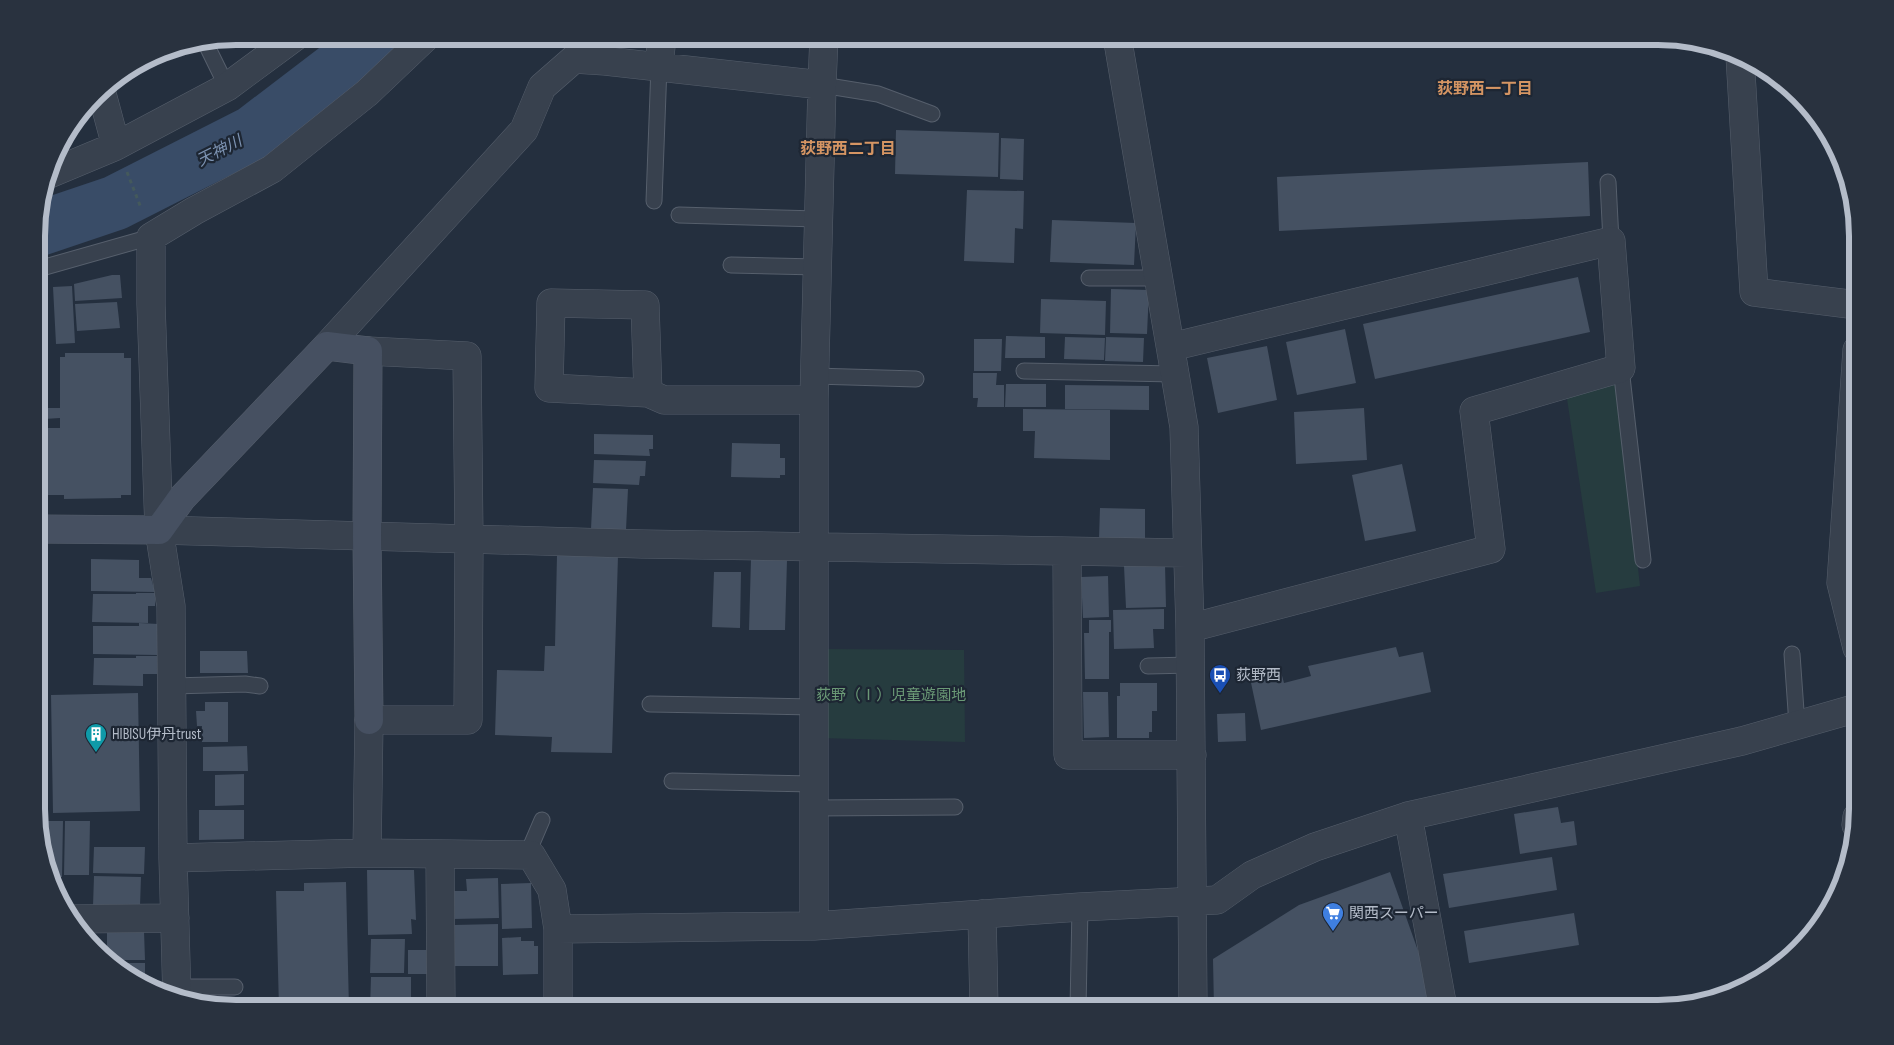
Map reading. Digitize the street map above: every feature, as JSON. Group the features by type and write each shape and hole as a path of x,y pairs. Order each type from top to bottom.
{"street":[{"path":"56,172 120,156 227,87 284,45"},
{"path":"176,990 171,606 159,530 151,304 151,237 194,211 272,169 367,93 418,45"},
{"path":"659,66 661,45"},
{"path":"814,926 814,388 824,45"},
{"path":"1119,45 1184,427 1191,665 1194,1000"},
{"path":"159,530 182,498 327,346 524,130 542,87 574,59 659,66 822,85"},
{"path":"1740,64 1754,292 1849,303"},
{"path":"103,99 120,156"},
{"path":"1171,347 1611,240 1621,368 1474,411 1491,549 1190,628"},
{"path":"648,393 645,305 551,303 549,388 648,393 664,400 814,388"},
{"path":"327,346 368,351 467,356 468,720 369,720"},
{"path":"367,853 369,720 367,537 368,351"},
{"path":"1849,474 1842,583 1849,613"},
{"path":"45,530 159,530 469,540 1187,554"},
{"path":"1067,552 1060,755 1192,755"},
{"path":"558,928 814,926 1080,907 1217,900 1252,875 1315,846 1408,816 1742,741 1849,710"},
{"path":"1408,816 1442,1000"},
{"path":"173,858 367,853 531,855 552,890 558,928 558,1000"},
{"path":"440,854 441,1000"},
{"path":"982,914 984,1000"},
{"path":"80,919 175,918"}],"lane":[{"path":"208,48 227,87"},
{"path":"654,201 659,66"},
{"path":"822,85 878,94 932,114"},
{"path":"1608,182 1611,240"},
{"path":"679,215 818,219"},
{"path":"45,267 151,237"},
{"path":"731,265 818,267"},
{"path":"1089,278 1159,278"},
{"path":"1621,368 1643,560"},
{"path":"1024,371 1175,374"},
{"path":"814,388 916,379"},
{"path":"1792,654 1797,725"},
{"path":"1148,666 1191,665"},
{"path":"173,686 245,684 260,686"},
{"path":"650,704 814,707"},
{"path":"672,781 814,796 955,807"},
{"path":"527,855 542,820"},
{"path":"1078,1000 1080,907"},
{"path":"183,992 235,986"}],"path":[{"path":"120,156 141,209"}],"green space":[{"path":"1617,378 1640,586 1596,593 1566,392"},
{"name":"荻野（Ⅰ）児童遊園地","path":"820,649 964,650 965,742 820,738"}],"building":[{"path":"896,130 999,133 998,177 895,174"},
{"path":"1001,138 1024,139 1023,180 1000,179"},
{"path":"1588,162 1590,216 1279,231 1277,177"},
{"path":"967,190 1024,191 1023,229 1015,228 1014,263 964,261"},
{"path":"1052,220 1136,223 1134,265 1050,262"},
{"path":"112,275 120,275 122,298 75,301 74,284"},
{"path":"1578,277 1590,332 1375,379 1363,324"},
{"path":"72,286 75,343 56,344 53,287"},
{"path":"1111,289 1149,290 1147,334 1110,333"},
{"path":"1041,299 1106,301 1105,335 1040,333"},
{"path":"117,302 120,328 77,331 75,304"},
{"path":"1345,329 1356,383 1297,395 1286,342"},
{"path":"1006,336 1045,337 1045,358 1005,358"},
{"path":"1065,337 1105,338 1104,360 1064,359"},
{"path":"1106,337 1144,338 1143,362 1105,361"},
{"path":"974,339 1002,339 1001,371 974,371"},
{"path":"1267,346 1277,400 1218,413 1207,358"},
{"path":"65,353 124,353 124,358 131,358 131,495 121,495 121,498 64,499 64,495 45,495 45,428 60,428 60,418 45,419 45,408 60,408 60,357 65,357"},
{"path":"973,373 997,373 996,385 1004,385 1004,407 977,407 978,398 973,398"},
{"path":"1006,384 1046,384 1046,407 1005,407"},
{"path":"1065,385 1149,386 1149,410 1065,409"},
{"path":"1364,408 1367,460 1296,464 1294,412"},
{"path":"1023,409 1110,410 1110,460 1034,458 1035,431 1023,431"},
{"path":"594,434 653,435 653,449 649,449 650,456 594,454"},
{"path":"732,443 780,444 780,458 785,458 785,475 780,475 780,478 731,477"},
{"path":"594,460 646,461 645,476 640,476 639,485 593,483"},
{"path":"1402,464 1416,531 1365,541 1352,475"},
{"path":"593,488 628,489 626,530 591,529"},
{"path":"1100,508 1145,509 1145,540 1099,539"},
{"path":"557,555 618,556 612,753 551,752 552,737 495,735 497,670 544,671 545,646 555,646"},
{"path":"91,559 139,560 139,578 151,578 155,592 91,591"},
{"path":"751,559 787,560 785,630 749,630"},
{"path":"1165,564 1166,607 1126,608 1124,566"},
{"path":"714,572 741,572 740,628 712,627"},
{"path":"1108,576 1109,617 1083,618 1081,577"},
{"path":"156,593 155,606 148,606 148,623 92,622 93,594"},
{"path":"1164,609 1164,629 1153,629 1154,648 1114,649 1113,610"},
{"path":"1089,620 1111,620 1111,632 1109,632 1109,679 1085,679 1084,633 1089,633"},
{"path":"139,623 158,624 157,655 93,654 93,626 139,626"},
{"path":"1396,647 1399,657 1423,652 1431,692 1261,730 1250,678 1281,672 1284,683 1311,676 1308,666"},
{"path":"200,651 247,651 248,673 200,673"},
{"path":"136,656 157,656 157,674 143,674 143,686 93,685 94,658 136,658"},
{"path":"1120,683 1157,683 1157,711 1152,711 1152,732 1149,732 1149,738 1117,738 1117,696 1120,696"},
{"path":"1083,692 1108,692 1109,737 1084,738"},
{"name":"HIBISU伊丹trust","path":"138,693 140,811 53,813 51,695"},
{"path":"205,702 228,702 228,742 202,742 202,726 197,726 196,711 205,711"},
{"path":"1245,713 1246,741 1218,742 1217,714"},
{"path":"247,746 248,771 203,771 203,747"},
{"path":"244,774 244,805 215,806 215,775"},
{"path":"1558,807 1561,823 1574,821 1577,845 1520,854 1514,814"},
{"path":"199,810 244,810 244,839 199,840"},
{"path":"45,821 63,821 62,877 58,877 55,870"},
{"path":"65,821 90,821 89,875 64,875"},
{"path":"94,847 145,847 144,874 93,873"},
{"path":"1552,857 1557,890 1449,908 1443,874"},
{"path":"367,870 414,870 416,920 411,919 412,934 368,935"},
{"name":"関西スーパー","path":"1390,872 1427,976 1431,1000 1214,1000 1213,959 1299,905"},
{"path":"94,876 141,877 140,906 93,906"},
{"path":"498,878 499,918 453,919 453,891 467,891 466,879"},
{"path":"346,882 349,1000 279,1000 276,891 304,891 304,883"},
{"path":"531,883 532,928 502,929 501,884"},
{"path":"1574,913 1579,945 1469,963 1464,931"},
{"path":"498,924 498,966 455,966 454,925"},
{"path":"107,931 144,931 145,960 119,960 107,950"},
{"path":"521,937 521,941 534,941 534,946 538,946 538,974 503,975 502,938"},
{"path":"371,939 405,939 404,973 370,973"},
{"path":"408,950 431,950 431,974 408,974"},
{"path":"123,963 145,963 145,976"},
{"path":"371,977 411,977 411,1000 370,1000"}],"waterway":[{"name":"天神川","path":"45,227 115,203 253,133 368,45"}],"place":[{"name":"荻野西","path":"1220,694"},
{"name":"HIBISU伊丹trust","path":"96,753"},
{"name":"関西スーパー","path":"1333,932"}],"district":[{"name":"荻野西一丁目","path":"1485,88"},
{"name":"荻野西二丁目","path":"848,148"}]}
